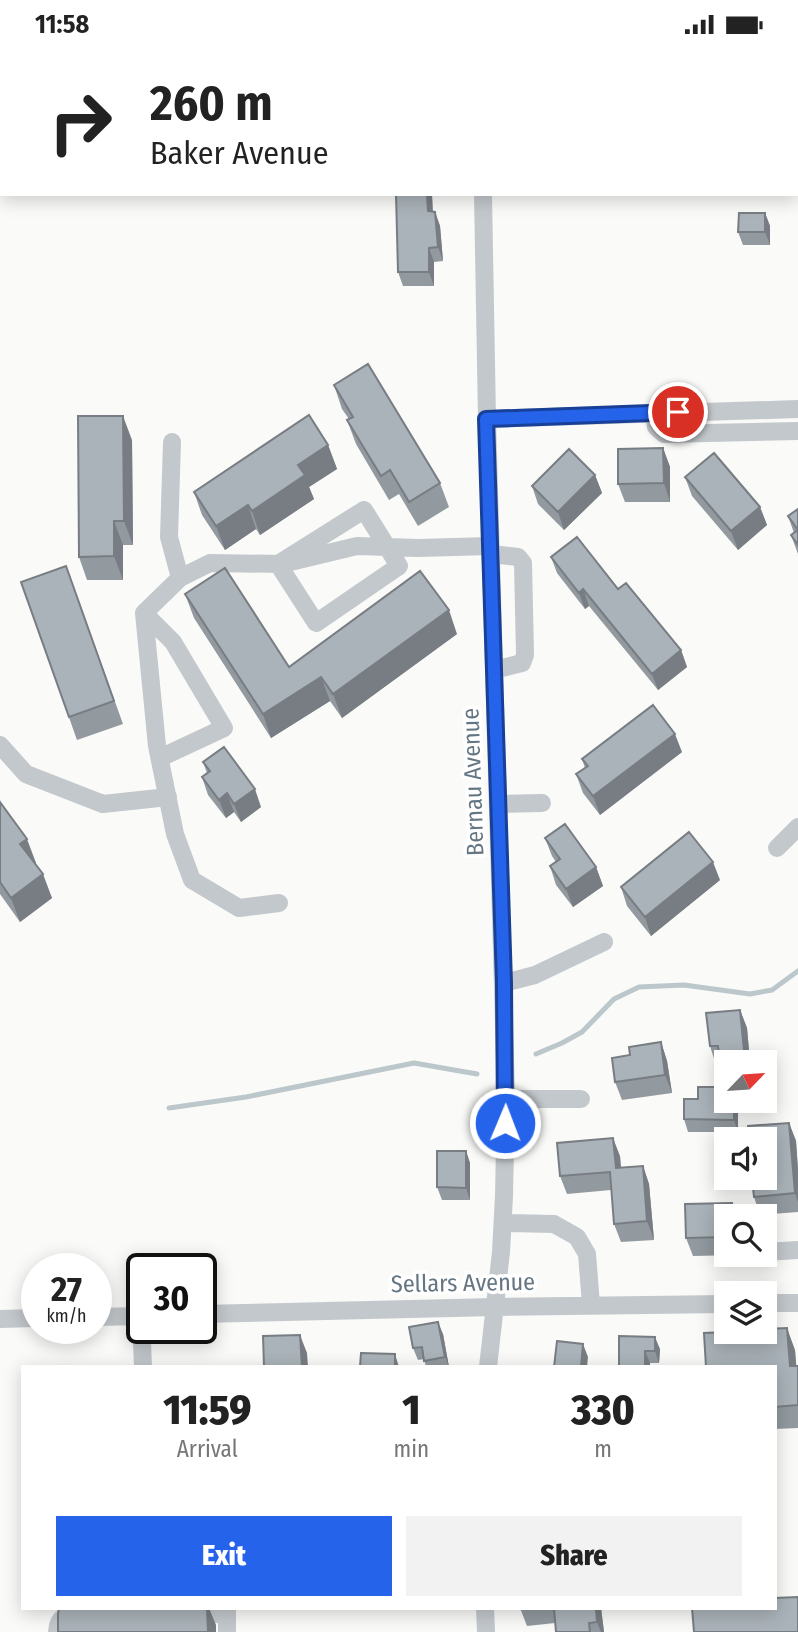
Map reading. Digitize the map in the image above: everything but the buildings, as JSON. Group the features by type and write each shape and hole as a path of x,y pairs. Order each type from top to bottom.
{"street":[{"name":"Bernau Avenue","path":"483,196 486,419 506,1099 503,1223 488,1365"},
{"path":"486,419 798,409"},
{"path":"654,413 656,427 664,434 798,431"},
{"path":"172,442 169,537 180,578"},
{"path":"364,510 399,566 316,623 278,564 364,510"},
{"path":"144,613 180,578 210,563 278,564 357,547 491,550 518,557 523,563 525,655 522,663 494,670"},
{"path":"144,613 157,746 176,835 192,880 239,908 279,903"},
{"path":"144,613 173,642 225,728 160,758"},
{"path":"0,745 26,774 103,804 168,797"},
{"path":"498,804 542,803"},
{"path":"777,848 798,827"},
{"path":"504,983 535,975 604,943"},
{"path":"506,1099 581,1099"},
{"path":"503,1223 554,1224 577,1237 587,1254 591,1305"},
{"path":"777,1251 798,1250"},
{"path":"777,1303 798,1303"},
{"name":"Sellars Avenue","path":"217,1314 714,1304"},
{"path":"0,1319 21,1318"},
{"path":"142,1344 143,1365"},
{"path":"485,1610 486,1632"},
{"path":"174,1614 227,1611 227,1632"},
{"path":"57,1632 62,1618 70,1615 96,1615"}],"waterway":[{"path":"536,1054 582,1032 614,999 639,987 684,985 750,994 772,990 798,971"},
{"path":"169,1108 246,1097 414,1063 477,1074"}],"route":[{"path":"505,1123 504,983 486,419 678,412"}]}
